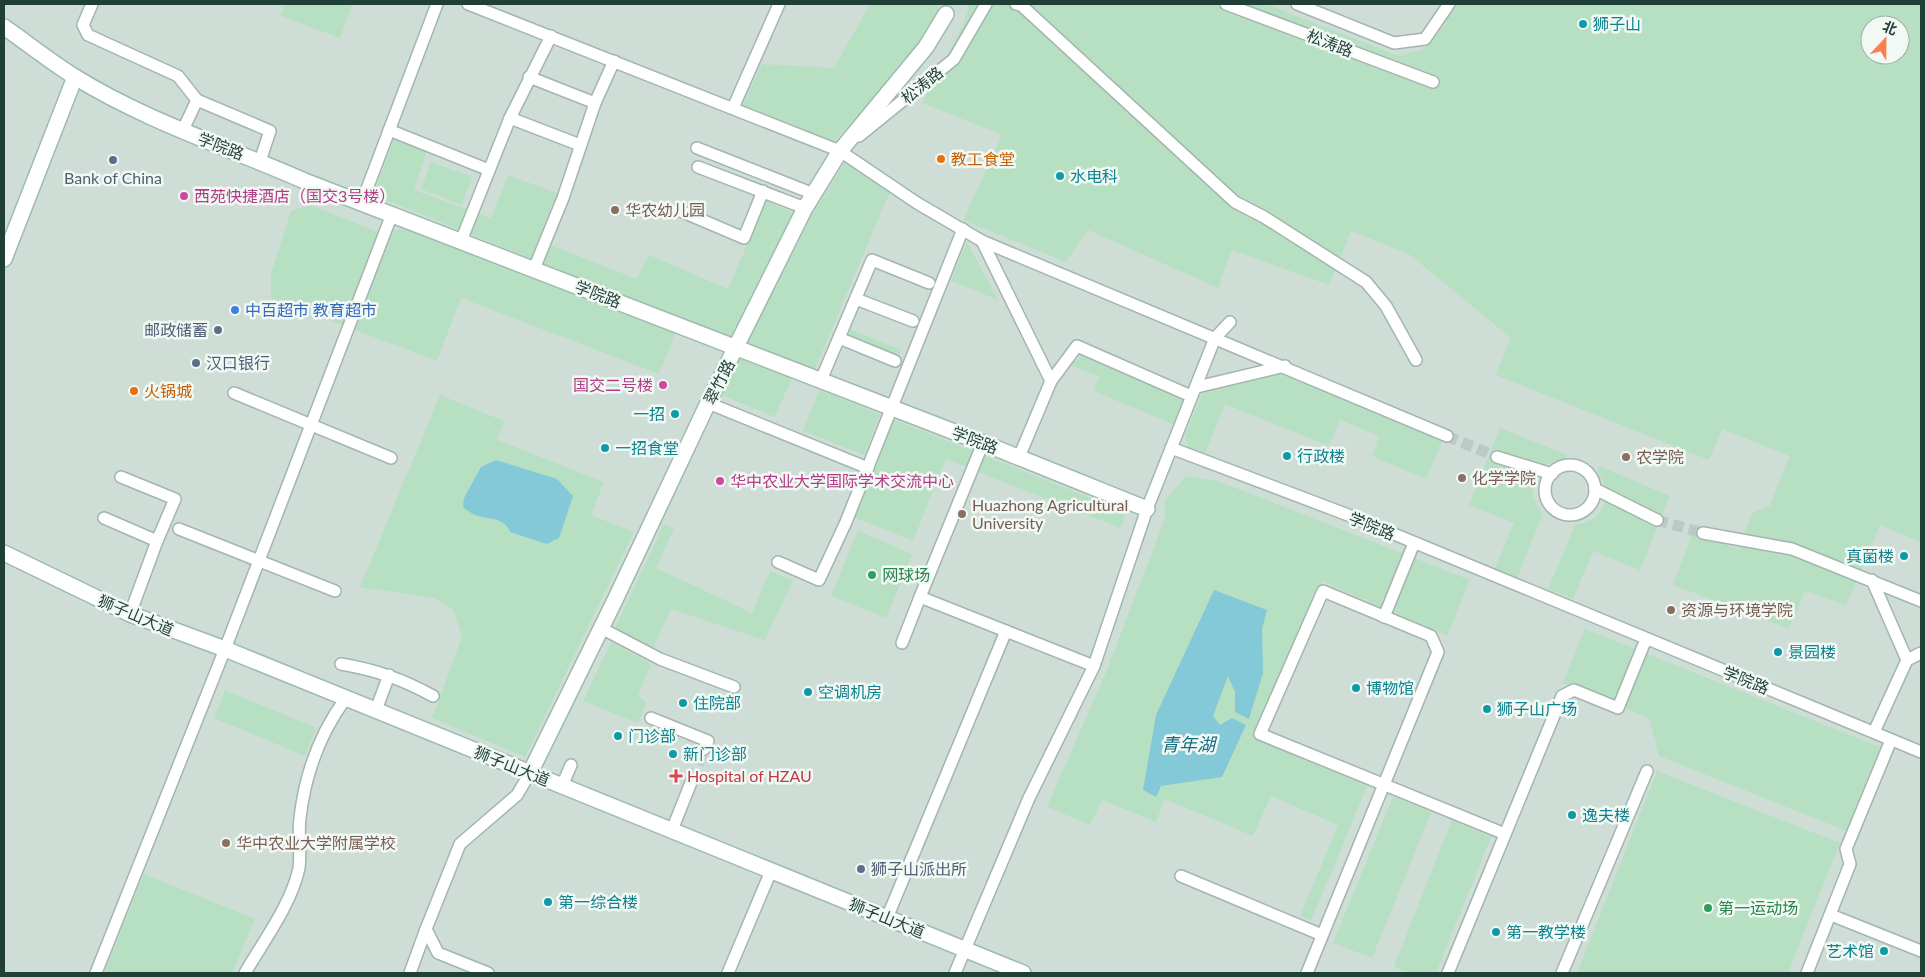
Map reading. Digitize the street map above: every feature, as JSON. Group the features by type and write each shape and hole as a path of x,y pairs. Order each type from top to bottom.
{"street":[{"path":"92,4 83,25 88,35 178,76 196,100 270,130 260,161"},
{"path":"362,202 437,4"},
{"path":"468,4 840,151 917,202 982,241 1285,366 1447,436"},
{"path":"733,108 779,4"},
{"name":"松涛路","path":"840,151 954,59 988,4"},
{"path":"1016,4 1021,5 1235,202 1264,217 1366,282 1386,306 1416,360"},
{"name":"松涛路","path":"1226,4 1434,82"},
{"path":"1297,4 1394,43 1425,39 1444,5"},
{"name":"翠竹路","path":"530,773 708,403 805,208 840,151 926,47 946,14"},
{"name":"学院路","path":"4,27 75,77 182,132 1019,457 1147,509"},
{"path":"461,241 510,118 550,36"},
{"path":"534,269 563,198 595,103 614,61"},
{"path":"4,259 75,77"},
{"path":"529,77 595,103"},
{"path":"182,132 196,100"},
{"path":"510,118 580,145"},
{"path":"389,130 489,170"},
{"path":"696,148 814,194"},
{"path":"698,167 805,208"},
{"path":"678,210 744,238 763,191"},
{"path":"96,973 225,649 257,561 392,214"},
{"path":"778,562 819,580 846,522 963,229"},
{"path":"982,241 1051,381"},
{"path":"821,380 872,260 929,283"},
{"path":"856,299 912,321"},
{"path":"956,973 1029,798 1094,666 1147,509 1171,448 1215,338 1230,322"},
{"path":"839,338 895,361"},
{"path":"1019,457 1051,381 1077,346 1194,392 1285,366"},
{"path":"234,393 390,458"},
{"path":"708,403 868,468"},
{"path":"902,643 983,443"},
{"name":"学院路","path":"1171,448 1348,515 1921,752"},
{"path":"1497,457 1552,474"},
{"path":"1574,466 1589,474 1595,489 1594,497 1585,510 1577,514 1561,513 1554,509 1546,496 1546,488 1552,474 1558,469 1574,466"},
{"path":"121,476 175,499 130,614"},
{"path":"1595,489 1657,520"},
{"path":"104,518 157,541"},
{"path":"179,529 335,591"},
{"path":"1703,533 1792,549 1921,601"},
{"path":"1384,616 1414,543"},
{"name":"狮子山大道","path":"4,554 130,614 225,649 1023,973"},
{"path":"1872,580 1907,660"},
{"path":"1307,973 1383,784 1438,652 1431,636 1323,590 1260,734 1383,784 1505,834"},
{"path":"920,597 1094,666"},
{"path":"601,628 660,659 734,687"},
{"path":"887,918 1006,631"},
{"path":"1448,973 1562,696 1574,690 1618,708 1646,639"},
{"path":"1874,732 1907,660 1921,653"},
{"path":"342,664 372,670 408,682 433,696"},
{"path":"376,710 388,675"},
{"path":"245,973 293,888 299,867 300,819 311,764 333,716 346,698"},
{"path":"651,718 708,741 704,749"},
{"path":"1807,973 1850,864 1846,848 1891,740"},
{"path":"562,786 570,764"},
{"path":"1562,973 1646,771"},
{"path":"410,973 460,844 517,796 530,773"},
{"path":"672,830 692,780"},
{"path":"728,973 771,871"},
{"path":"1181,876 1322,936"},
{"path":"1830,915 1921,951"},
{"path":"426,929 438,953 488,973"}],"shaded area":[{"name":"Huazhong Agricultural University","path":"4,4 1921,4 1921,973 4,973"}],"green space":[{"path":"285,4 352,4 340,38 280,16"},
{"path":"870,4 940,4 929,33 899,73 829,146 740,110 762,64 834,68"},
{"path":"969,4 1266,4 1399,56 1423,49 1445,26 1453,4 1921,4 1921,542 1880,525 1846,605 1805,591 1789,629 1673,585 1693,532 1738,549 1752,513 1770,506 1789,456 1722,429 1709,460 1496,375 1511,338 1410,255 1351,231 1329,285 1232,250 1218,288 1088,230 1066,262 963,220 1002,135 922,103 963,25"},
{"path":"395,138 427,151 414,190 491,218 508,175 557,193 538,240 637,279 649,255 728,289 766,201 795,213 733,337 373,195"},
{"path":"431,162 472,177 462,205 421,189"},
{"path":"845,162 891,189 815,369 748,342 811,217"},
{"path":"310,205 375,231 416,229 677,328 659,374 461,298 437,361 271,298 271,274 291,211"},
{"path":"967,242 998,300 951,281"},
{"path":"850,329 901,350 898,358 846,337"},
{"path":"740,354 793,375 775,417 719,394"},
{"path":"1081,356 1183,399 1175,425 1094,391 1099,376 1071,366"},
{"path":"1282,373 1443,439 1426,479 1372,456 1379,436 1340,420 1329,446 1225,404 1205,453 1188,447 1185,435 1203,393"},
{"path":"819,390 880,414 864,455 803,431"},
{"path":"440,395 504,421 497,440 604,482 591,515 634,532 525,757 432,718 462,637 454,611 434,598 360,587"},
{"path":"892,419 1126,512 1120,528 946,459 913,541 853,517"},
{"path":"1500,428 1567,455 1566,459 1546,465 1535,479 1533,496 1543,514 1517,578 1495,569 1514,523 1469,505"},
{"path":"1599,466 1670,496 1640,570 1593,551 1573,599 1548,589 1575,525 1585,523 1593,518 1604,506 1606,489 1597,471"},
{"path":"1186,476 1218,481 1470,580 1447,636 1322,581 1253,736 1368,784 1311,921 1300,916 1338,825 1271,796 1253,836 1165,799 1156,822 1102,800 1090,825 1047,807 1107,670 1165,518 1165,500"},
{"path":"664,524 674,528 656,568 752,613 770,571 793,580 765,640 671,609 652,651 614,630"},
{"name":"网球场","path":"858,531 912,554 886,618 831,596"},
{"path":"1585,629 1880,747 1846,831 1659,756 1649,718 1563,683"},
{"path":"611,642 651,664 638,695 646,703 638,723 583,701"},
{"path":"225,690 316,728 305,756 214,718"},
{"name":"第一运动场","path":"1657,771 1840,843 1788,973 1577,973"},
{"path":"1393,797 1431,812 1372,958 1333,943"},
{"path":"1452,820 1491,837 1436,973 1409,973 1394,967"},
{"path":"144,874 255,919 232,973 104,973"}],"water":[{"path":"496,460 557,479 573,496 559,538 547,544 510,532 502,522 477,516 463,507 464,498 481,467"},
{"name":"青年湖","path":"1214,590 1267,610 1262,629 1263,673 1249,719 1235,712 1235,692 1228,676 1213,716 1220,725 1232,718 1246,725 1222,777 1161,786 1156,797 1143,790 1156,715"}],"tunnel":[{"path":"1447,436 1497,457"},
{"path":"1657,520 1703,533"},
{"path":"692,780 704,749"}],"place":[{"name":"狮子山","path":"1583,24"},
{"name":"教工食堂","path":"941,159"},
{"name":"Bank of China","path":"113,160"},
{"name":"水电科","path":"1060,176"},
{"name":"西苑快捷酒店（国交3号楼）","path":"184,196"},
{"name":"华农幼儿园","path":"615,210"},
{"name":"中百超市 教育超市","path":"235,310"},
{"name":"邮政储蓄","path":"218,330"},
{"name":"汉口银行","path":"196,363"},
{"name":"国交二号楼","path":"663,385"},
{"name":"火锅城","path":"134,391"},
{"name":"一招","path":"675,414"},
{"name":"一招食堂","path":"605,448"},
{"name":"行政楼","path":"1287,456"},
{"name":"农学院","path":"1626,457"},
{"name":"化学学院","path":"1462,478"},
{"name":"华中农业大学国际学术交流中心","path":"720,481"},
{"name":"Huazhong Agricultural University","path":"962,514"},
{"name":"真菌楼","path":"1904,556"},
{"name":"网球场","path":"872,575"},
{"name":"资源与环境学院","path":"1671,610"},
{"name":"景园楼","path":"1778,652"},
{"name":"博物馆","path":"1356,688"},
{"name":"空调机房","path":"808,692"},
{"name":"住院部","path":"683,703"},
{"name":"狮子山广场","path":"1487,709"},
{"name":"门诊部","path":"618,736"},
{"name":"新门诊部","path":"673,754"},
{"name":"Hospital of HZAU","path":"676,776"},
{"name":"逸夫楼","path":"1572,815"},
{"name":"华中农业大学附属学校","path":"226,843"},
{"name":"狮子山派出所","path":"861,869"},
{"name":"第一综合楼","path":"548,902"},
{"name":"第一运动场","path":"1708,908"},
{"name":"第一教学楼","path":"1496,932"},
{"name":"艺术馆","path":"1884,951"}]}
